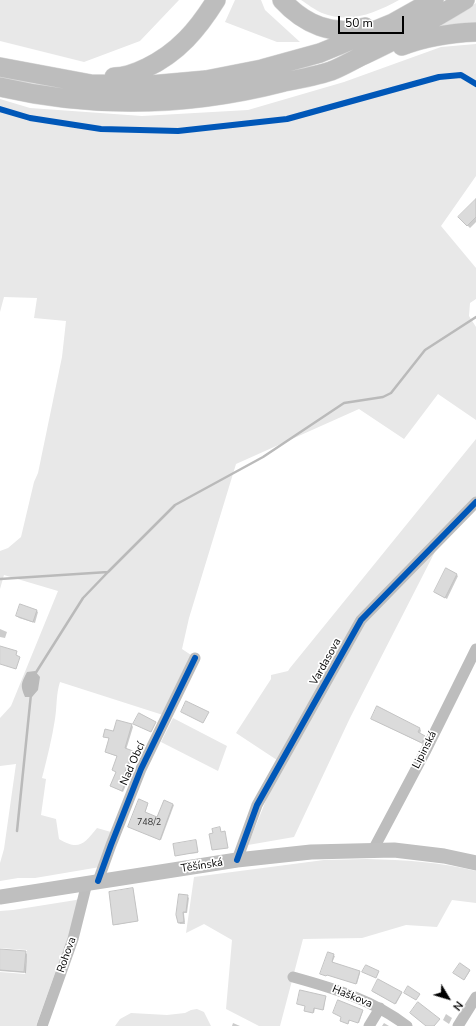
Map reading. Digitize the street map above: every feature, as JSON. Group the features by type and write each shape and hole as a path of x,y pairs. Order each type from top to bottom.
{"highway":[{"path":"6,69 107,77 133,74 162,60 180,46 193,33 216,0"},
{"path":"282,0 297,15 309,22 327,29 342,31 354,30 372,24 417,0"},
{"path":"6,69 91,84 150,85 206,80 262,69 320,53 393,23 434,0"},
{"path":"331,71 402,37 464,0"},
{"path":"0,87 25,93 115,102 143,102 205,98 265,87 331,71 414,41 444,35 476,32"}],"main road":[{"name":"Těšínská","path":"0,897 237,860 311,852 394,850 444,856 476,863"}],"street":[{"name":"Vardasova","path":"237,860 257,805 361,620 476,502"},
{"name":"Lipinská","path":"373,850 425,752 476,649"},
{"name":"Nad Obcí","path":"92,882 111,845 141,769 195,658"},
{"name":"Rohova","path":"42,1026 92,882"},
{"name":"Haškova","path":"293,977 326,986 370,1003 394,1016 406,1026"},
{"path":"458,1026 476,997"},
{"path":"369,1026 380,1008"}],"shaded area":[{"path":"0,0 179,0 140,41 84,62 0,41"},
{"path":"235,0 261,0 265,10 300,42 277,42 225,22"},
{"path":"301,0 399,0 362,16 342,17 322,13"},
{"path":"476,3 476,25 438,27"},
{"path":"476,44 476,176 441,226 476,268 476,299 470,303 469,316 476,327 476,420 438,394 404,439 359,409 236,464 189,618 182,649 191,655 163,715 60,682 56,714 42,778 46,779 41,815 56,819 59,839 72,845 85,842 97,828 111,832 100,867 35,878 18,878 0,881 0,863 4,849 16,764 0,766 0,718 11,706 58,591 4,575 0,589 0,551 8,548 21,537 34,482 38,473 62,357 66,321 34,318 37,298 4,297 0,312 0,99 30,108 142,116 248,110 344,82 441,47"},
{"path":"476,439 476,500 443,536 350,718 294,837 248,845 275,778 283,764 236,733 271,679 271,675 288,671"},
{"path":"35,671 40,677 38,690 32,697 25,697 22,690 23,679 27,672"},
{"path":"173,718 227,746 218,771 161,742"},
{"path":"367,859 422,862 449,865 476,871 476,903 452,900 437,927 406,925 362,938 303,939 280,1026 259,1026 226,1009 232,940 204,924 186,933 194,877 324,860"},
{"path":"80,898 71,938 64,948 36,1026 0,1026 0,972 25,974 27,950 0,948 0,911 76,900"},
{"path":"197,1009 204,1012 211,1026 115,1026 120,1019 131,1013 167,1015 185,1013"}],"building":[{"path":"476,199 476,217 467,226 458,217"},
{"path":"446,568 457,574 445,598 434,592"},
{"path":"20,604 37,610 33,622 16,616"},
{"path":"0,646 17,651 16,655 20,657 16,669 0,664"},
{"path":"186,701 209,712 203,723 181,712"},
{"path":"377,706 420,728 418,732 425,736 422,743 371,719"},
{"path":"139,713 156,722 151,732 133,724"},
{"path":"117,720 132,724 125,748 133,751 123,777 127,779 122,791 110,786 116,772 112,770 117,756 105,752 109,738 103,737 105,729 113,731"},
{"path":"139,799 148,803 145,812 157,817 164,800 173,804 160,840 128,827"},
{"path":"220,827 221,832 225,831 228,848 212,850 209,834 213,833 212,829"},
{"path":"196,840 198,852 175,856 173,844"},
{"path":"133,888 138,921 113,925 109,892"},
{"path":"179,894 188,895 186,912 183,912 184,922 178,923 176,915"},
{"path":"0,949 26,951 24,972 0,970"},
{"path":"328,952 334,954 332,962 360,971 356,984 320,974"},
{"path":"460,963 470,970 464,980 453,973"},
{"path":"366,965 379,971 376,978 362,972"},
{"path":"378,979 402,992 395,1004 372,991"},
{"path":"408,986 420,994 416,1000 404,993"},
{"path":"300,990 326,996 323,1010 314,1008 313,1013 304,1011 305,1006 297,1004"},
{"path":"338,1000 363,1010 358,1023 349,1020 348,1024 340,1021 341,1017 333,1013"},
{"path":"418,1002 440,1019 434,1026 426,1026 410,1013"}],"waterway":[{"path":"0,579 108,572 175,505 263,457 344,403 383,397 391,393 425,350 476,317"},
{"path":"35,674 83,598 108,572"},
{"path":"17,831 31,694"}],"cycle path":[{"path":"0,109 30,118 101,129 178,131 287,119 439,77 461,75 476,84"},
{"path":"237,860 257,805 361,620 476,502"},
{"path":"98,881 141,769 195,658"}]}
